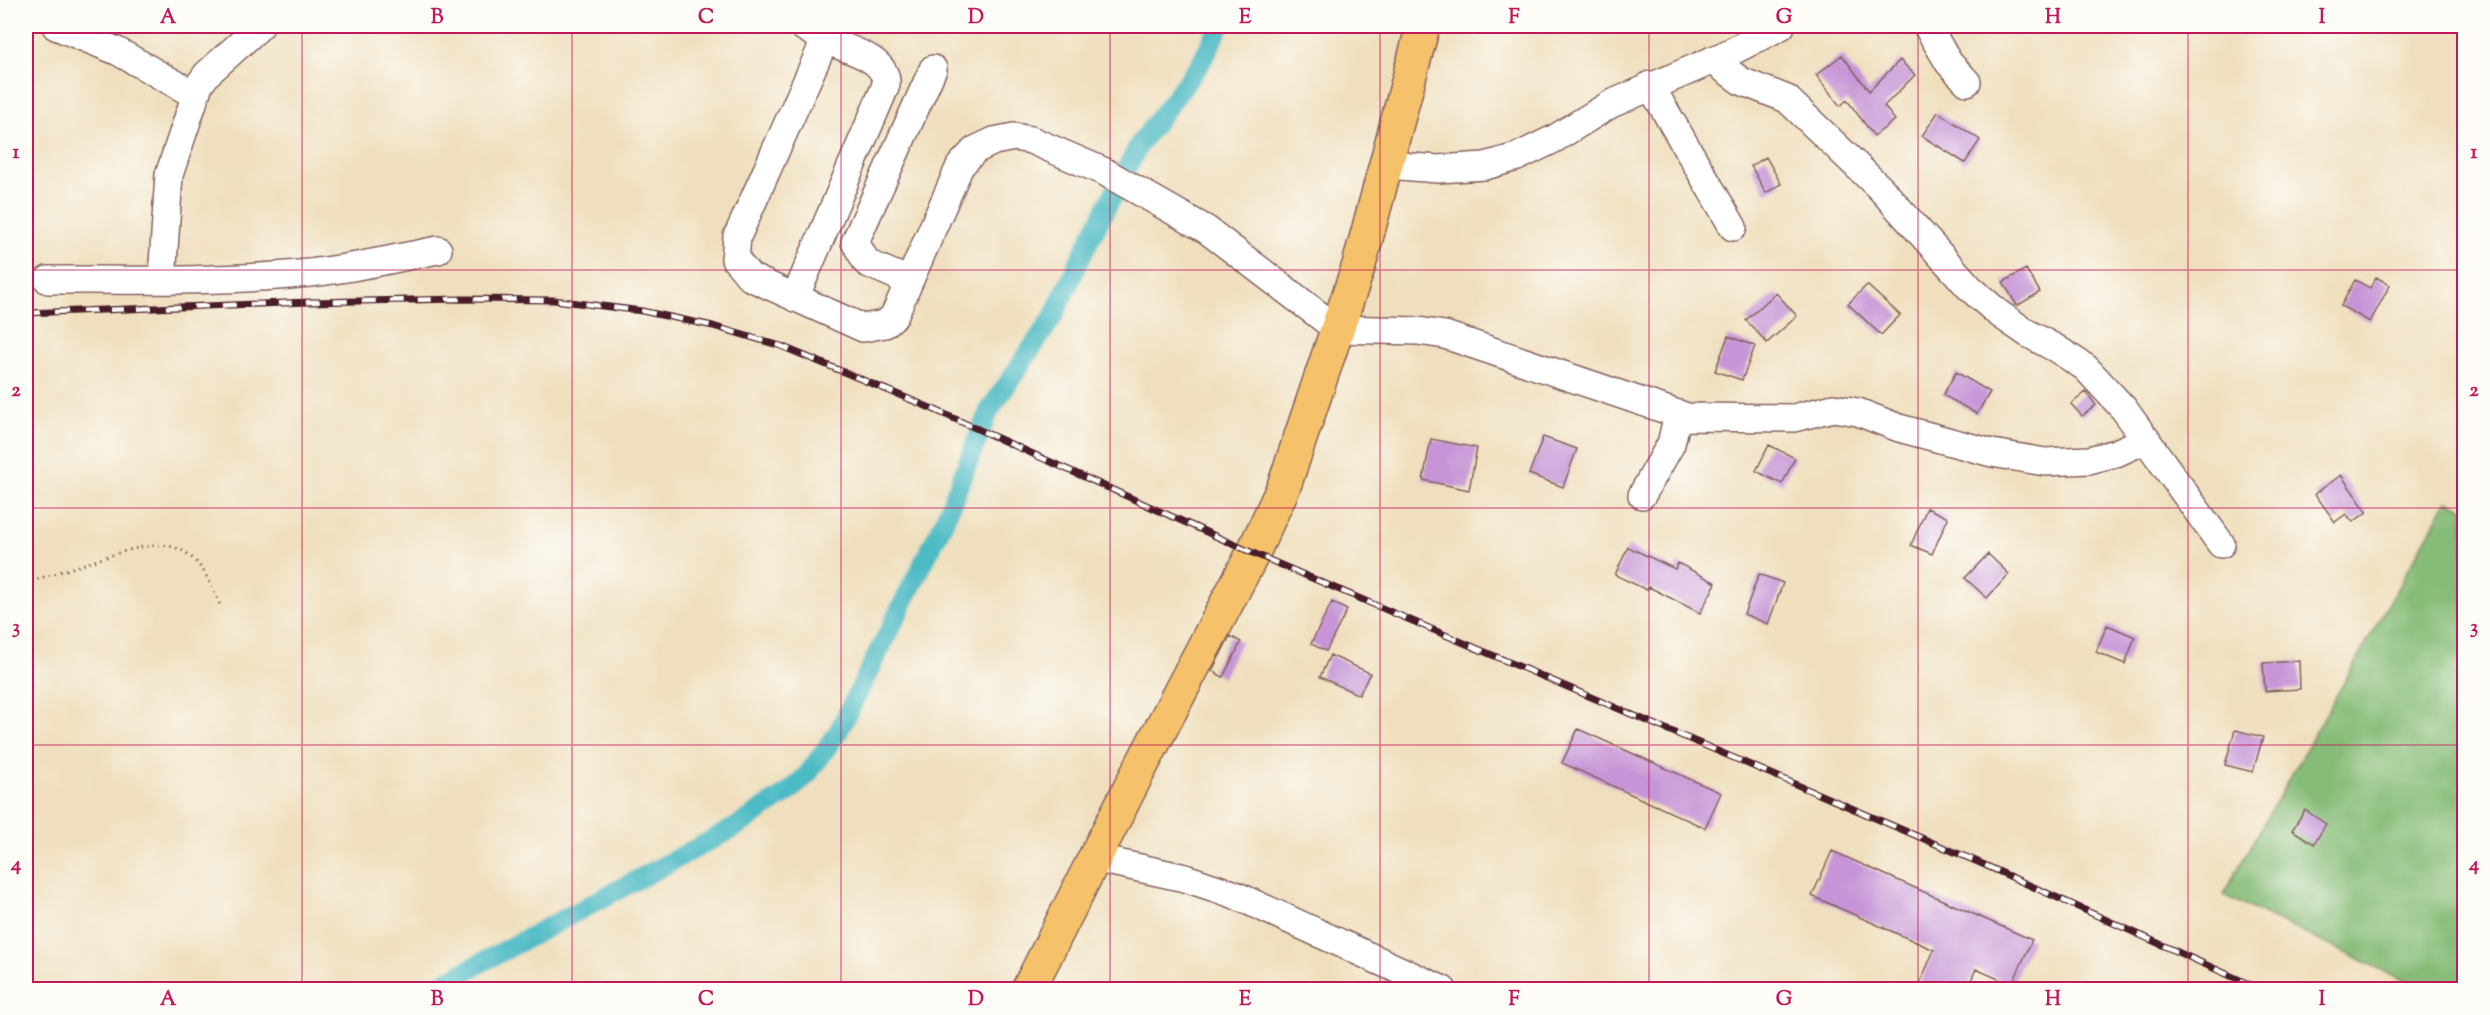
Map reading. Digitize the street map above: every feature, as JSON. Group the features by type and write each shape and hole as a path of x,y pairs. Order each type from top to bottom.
{"main road":[{"path":"1028,990 1253,553 1280,496 1359,265 1423,26"}],"street":[{"path":"56,26 117,51 195,95"},
{"path":"162,279 169,175 195,95 207,74 260,26"},
{"path":"795,298 886,79 877,63 825,40 802,26"},
{"path":"1387,165 1438,169 1485,166 1517,157 1554,139 1611,104 1650,85 1712,60 1781,26"},
{"path":"1926,26 1949,63 1966,82"},
{"path":"825,40 735,245 735,259 744,273 863,328 875,328 885,324 894,316 960,166 975,150 994,141 1014,137 1031,140 1105,172 1207,230 1336,329 1418,331 1445,335 1678,414 1794,418 1833,408 1857,412 1899,428 1992,453 2045,462 2089,460 2116,453 2147,439"},
{"path":"1712,60 1741,81 1787,99 1881,189 1970,288 1998,313 2086,368 2124,409 2221,544"},
{"path":"909,281 867,263 856,248 856,235 933,69"},
{"path":"1650,85 1733,226"},
{"path":"827,223 856,235"},
{"path":"48,280 300,274 361,266 438,250"},
{"path":"1642,495 1671,444 1678,414"},
{"path":"1094,858 1185,878 1233,894 1443,990"}],"path":[{"path":"26,583 142,545 162,543 182,550 195,563 212,586 220,605"}],"green space":[{"path":"2447,501 2464,508 2464,989 2422,989 2223,895"}],"building":[{"path":"1842,55 1869,91 1900,60 1915,75 1884,106 1895,120 1874,136 1847,100 1840,106 1816,75"},
{"path":"1938,112 1980,140 1965,163 1922,136"},
{"path":"1766,157 1781,184 1766,193 1751,166"},
{"path":"2026,269 2040,292 2017,306 2003,282"},
{"path":"2376,277 2390,285 2370,322 2341,306 2355,280 2370,288"},
{"path":"1867,285 1900,315 1881,335 1848,304"},
{"path":"1776,293 1797,316 1767,343 1746,320"},
{"path":"1728,336 1755,346 1742,380 1715,371"},
{"path":"1956,372 1990,392 1977,414 1943,395"},
{"path":"2086,392 2096,405 2082,416 2071,404"},
{"path":"1543,437 1577,449 1563,487 1529,474"},
{"path":"1431,439 1477,448 1469,490 1423,480"},
{"path":"1769,445 1795,458 1782,484 1756,471"},
{"path":"2341,475 2367,512 2353,522 2346,514 2335,522 2315,494"},
{"path":"1927,508 1948,518 1932,554 1911,545"},
{"path":"1628,547 1675,569 1678,563 1716,583 1700,613 1649,587 1647,590 1615,575"},
{"path":"1988,554 2009,574 1987,598 1965,578"},
{"path":"1759,574 1783,583 1768,624 1744,614"},
{"path":"1332,602 1347,610 1326,651 1311,644"},
{"path":"2107,625 2135,637 2125,664 2096,652"},
{"path":"1230,636 1241,642 1223,677 1212,671"},
{"path":"1330,655 1370,673 1359,695 1320,677"},
{"path":"2299,661 2300,689 2265,691 2263,663"},
{"path":"1578,729 1721,793 1705,828 1562,763"},
{"path":"2235,730 2263,737 2253,772 2225,765"},
{"path":"2305,810 2326,824 2314,844 2292,830"},
{"path":"1832,851 2032,940 2012,985 1976,969 1967,990 1917,990 1934,950 1812,896"}],"waterway":[{"path":"430,990 736,827 789,792 807,775 838,732 943,524 989,411 1053,317 1140,143 1200,64 1220,26"}],"railway":[{"path":"26,313 309,302 554,300 642,311 713,326 781,346 933,409 1253,553 1978,862 2262,990"}]}
